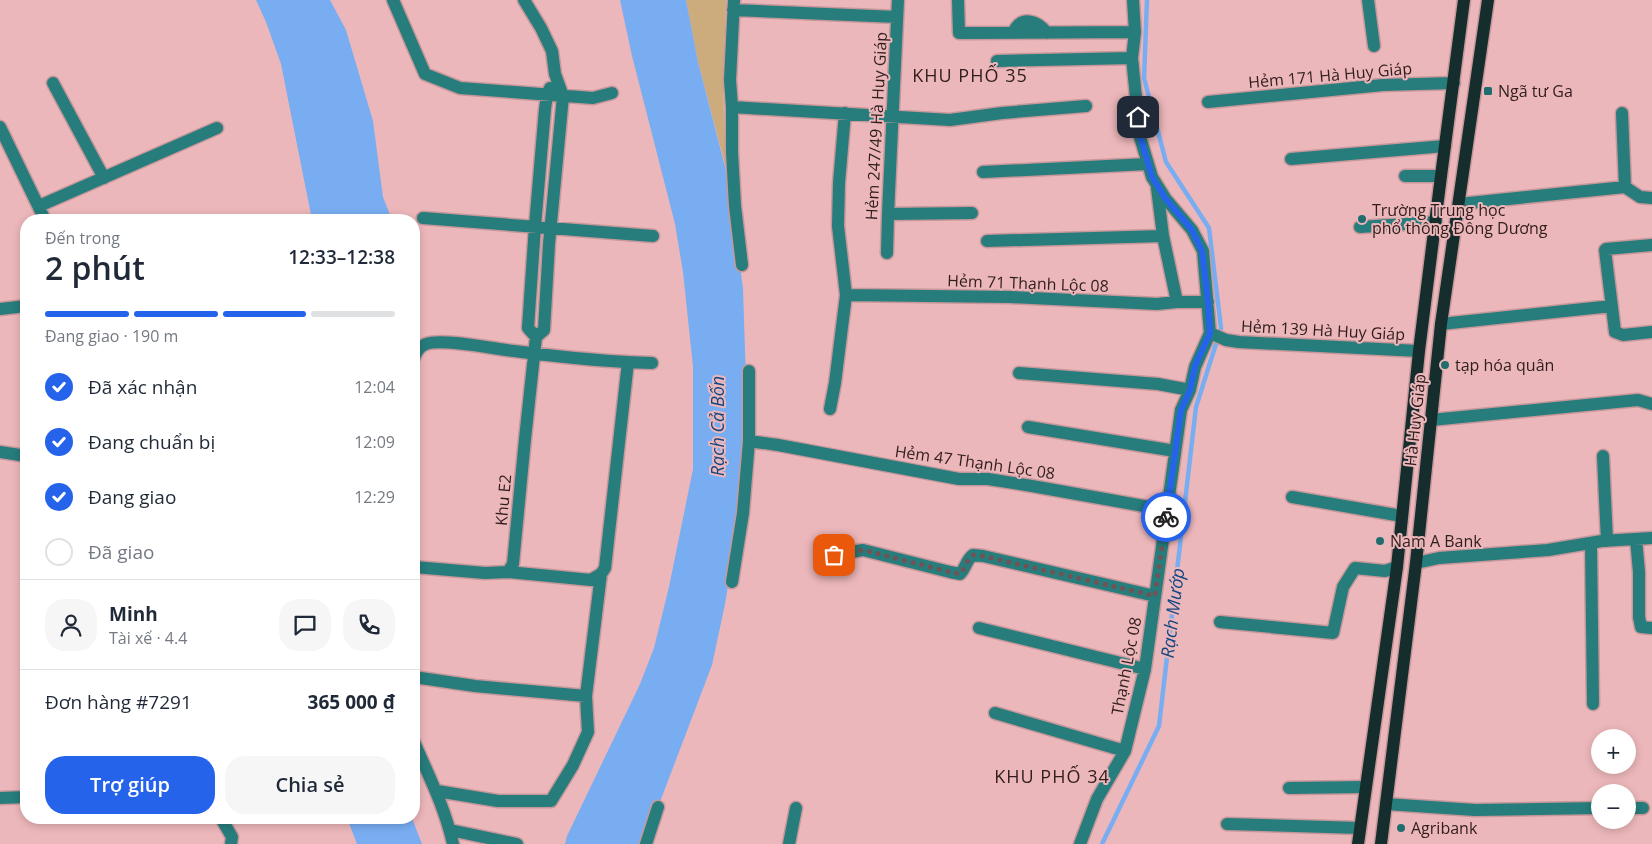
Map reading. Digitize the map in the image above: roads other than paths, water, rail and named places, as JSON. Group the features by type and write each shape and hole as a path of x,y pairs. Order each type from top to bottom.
{"main road":[{"name":"Hà Huy Giáp","path":"1358,844 1397,566 1419,351 1464,0"},
{"name":"Hà Huy Giáp","path":"1381,844 1416,563 1441,324 1488,0"},
{"path":"1397,566 1416,563"}],"street":[{"path":"393,0 425,74 460,88 593,98 612,93"},
{"path":"524,0 552,51 556,74 563,96 550,227 544,330 536,337 528,328 534,226 547,95 556,74"},
{"name":"Hẻm 247/49 Hà Huy Giáp","path":"887,252 898,0"},
{"path":"958,0 959,33 1135,32"},
{"name":"Thạnh Lộc 08","path":"1080,844 1097,799 1125,751 1145,669 1181,410 1190,390 1195,366 1217,336 1208,302 1202,251 1192,230 1165,198 1152,177 1140,136 1132,58 1135,32 1133,0"},
{"path":"1368,0 1374,46"},
{"path":"742,265 735,206 732,152 730,80 734,5 897,17"},
{"path":"997,61 1132,58"},
{"path":"54,83 104,178"},
{"name":"Hẻm 171 Hà Huy Giáp","path":"1208,102 1383,85 1454,83"},
{"path":"732,107 950,120 1002,113 1086,106"},
{"path":"830,409 846,295 838,226 839,183 845,113"},
{"path":"1622,113 1625,187"},
{"path":"0,127 42,214"},
{"path":"39,206 217,128"},
{"path":"1291,159 1445,146"},
{"path":"983,172 1148,164"},
{"path":"1405,176 1441,176"},
{"path":"1157,186 1163,236 1177,302"},
{"path":"1459,204 1625,187 1640,197 1652,198"},
{"path":"888,214 972,213"},
{"path":"423,218 653,236"},
{"path":"1360,227 1436,222"},
{"path":"987,241 1163,236"},
{"path":"1652,245 1606,249 1615,332 1623,335 1652,332"},
{"name":"Hẻm 71 Thạnh Lộc 08","path":"846,295 1010,297 1156,304 1208,302"},
{"path":"1441,324 1612,306"},
{"path":"0,309 20,307"},
{"name":"Hẻm 139 Hà Huy Giáp","path":"1217,336 1282,346 1419,351"},
{"name":"Khu E2","path":"508,572 513,564 536,337"},
{"path":"420,348 426,344 446,342 534,354 652,363"},
{"path":"420,568 485,573 508,572 590,580 600,574 605,568 628,362"},
{"path":"732,582 743,513 750,441 749,371"},
{"path":"1019,373 1158,384 1190,390"},
{"path":"1431,420 1638,400 1652,404"},
{"path":"1028,427 1175,451"},
{"name":"Hẻm 47 Thạnh Lộc 08","path":"750,441 959,479 988,479 1166,510"},
{"path":"0,452 20,455"},
{"path":"1603,456 1607,541"},
{"path":"1292,497 1402,516"},
{"path":"1416,563 1439,558 1548,550 1607,541 1652,538"},
{"path":"1636,539 1639,572 1639,618 1642,627 1652,628"},
{"path":"1591,544 1593,704"},
{"path":"834,555 863,550 960,574 964,570 968,559 973,555 983,556 1155,596"},
{"path":"1220,622 1334,633 1344,587 1355,568 1385,571 1397,566"},
{"path":"437,791 498,801 551,801 588,732 586,696 600,574"},
{"path":"979,628 1145,669"},
{"path":"420,678 475,686 586,696"},
{"path":"995,712 1125,751"},
{"path":"420,755 437,791 453,844"},
{"path":"1289,788 1365,787"},
{"path":"0,798 20,797"},
{"path":"1386,804 1475,810 1591,808"},
{"path":"646,844 658,807"},
{"path":"789,844 796,808"},
{"path":"1636,808 1643,808"},
{"path":"224,824 232,837 232,844"},
{"path":"1227,824 1360,828"},
{"path":"450,830 517,844"}],"water":[{"path":"256,0 330,0 346,30 373,121 383,197 390,214 311,214 281,64"},
{"name":"Rạch Cả Bốn","path":"620,0 686,0 698,62 730,186 743,289 748,441 741,509 725,604 712,665 644,844 565,844 567,836 640,684 654,648 669,587 693,469 693,367 683,272 675,224 632,56"},
{"path":"349,824 414,824 422,844 357,844"}],"waterway":[{"name":"Rạch Mướp","path":"1102,844 1159,726 1196,407 1221,328 1209,228 1166,162 1144,78 1147,0"}],"place":[{"name":"Ngã tư Ga","path":"1488,91"},
{"name":"Trường Trung học phổ thông Đông Dương","path":"1362,219"},
{"name":"tạp hóa quân","path":"1445,365"},
{"name":"Nam A Bank","path":"1380,541"},
{"name":"Agribank","path":"1401,828"}],"district":[{"name":"KHU PHỐ 35","path":"970,75"},
{"name":"KHU PHỐ 34","path":"1052,776"}]}
